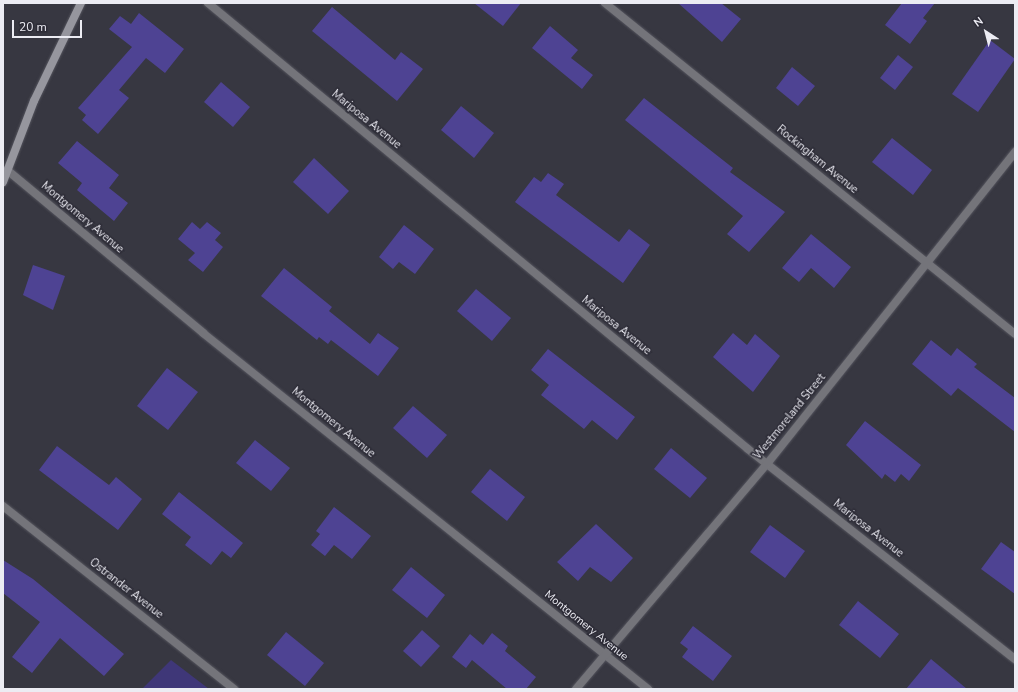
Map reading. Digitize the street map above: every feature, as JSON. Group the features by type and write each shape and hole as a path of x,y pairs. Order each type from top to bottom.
{"main road":[{"path":"3,182 34,101 81,3"}],"street":[{"name":"Mariposa Avenue","path":"208,3 767,464 1015,659"},
{"name":"Rockingham Avenue","path":"605,3 1015,334"},
{"name":"Westmoreland Street","path":"576,689 606,656 767,464 1015,152"},
{"name":"Montgomery Avenue","path":"7,170 203,333 648,689"},
{"name":"Ostrander Avenue","path":"3,506 234,689"}],"shaded area":[{"path":"171,660 209,689 142,689"}],"building":[{"path":"474,3 521,3 503,26"},
{"path":"678,3 721,3 741,19 722,42"},
{"path":"902,3 935,3 923,18 927,21 910,44 885,25"},
{"path":"332,7 395,60 401,52 423,69 397,101 312,31"},
{"path":"139,13 184,49 165,73 146,58 119,90 129,98 98,134 82,120 86,115 78,108 132,47 109,29 120,16 131,24"},
{"path":"550,26 578,50 571,58 593,75 582,89 532,48"},
{"path":"990,40 1015,59 978,112 952,94"},
{"path":"898,55 913,67 895,90 880,78"},
{"path":"792,67 815,86 798,106 776,88"},
{"path":"221,82 250,107 233,127 204,102"},
{"path":"644,98 733,168 730,172 785,212 749,252 727,234 743,216 625,120"},
{"path":"461,106 494,133 474,158 441,130"},
{"path":"892,138 932,170 913,195 872,162"},
{"path":"77,141 119,175 109,188 128,203 114,221 77,190 82,183 58,163"},
{"path":"314,158 349,191 328,214 293,182"},
{"path":"548,173 564,184 556,195 619,242 629,229 650,245 623,283 515,202 534,177 541,182"},
{"path":"192,222 200,229 207,222 221,233 215,240 223,247 203,272 188,260 195,253 178,239"},
{"path":"404,225 434,249 415,274 399,262 393,269 379,257"},
{"path":"811,234 851,267 834,288 811,268 799,282 782,268"},
{"path":"33,265 65,276 53,310 23,295"},
{"path":"284,268 332,307 329,311 370,344 378,333 399,348 378,376 331,340 328,344 319,337 317,340 261,296"},
{"path":"476,289 511,318 492,341 457,311"},
{"path":"733,333 747,345 755,334 780,356 753,392 713,357"},
{"path":"931,340 951,356 957,348 977,364 974,367 1015,398 1015,432 958,388 951,396 912,364"},
{"path":"548,349 635,417 617,440 592,420 584,429 541,395 549,385 531,370"},
{"path":"167,368 198,392 168,430 137,406"},
{"path":"413,406 447,435 427,458 393,428"},
{"path":"865,421 921,465 909,481 901,474 895,482 885,474 882,479 846,445"},
{"path":"255,440 290,468 271,491 236,463"},
{"path":"57,446 109,485 116,477 142,499 118,530 39,470"},
{"path":"671,448 707,478 690,498 654,469"},
{"path":"490,469 525,497 507,521 471,492"},
{"path":"179,492 243,543 231,558 222,551 211,565 185,545 191,537 162,514"},
{"path":"334,507 371,536 352,559 334,545 325,556 311,545 320,534 316,531"},
{"path":"596,524 633,558 611,582 590,567 578,581 557,562"},
{"path":"770,525 805,551 785,578 750,552"},
{"path":"1001,542 1015,552 1015,594 981,569"},
{"path":"3,560 33,579 124,654 104,676 60,638 32,673 12,657 40,622 3,593"},
{"path":"411,567 445,595 427,618 392,590"},
{"path":"858,601 899,634 880,658 839,625"},
{"path":"693,626 732,656 713,681 682,657 688,649 680,643"},
{"path":"422,630 440,646 421,667 403,651"},
{"path":"286,632 324,663 305,686 267,655"},
{"path":"492,633 508,646 505,651 536,677 526,689 507,689 472,660 466,668 452,657 470,634 483,645"},
{"path":"931,659 967,689 906,689"}]}
